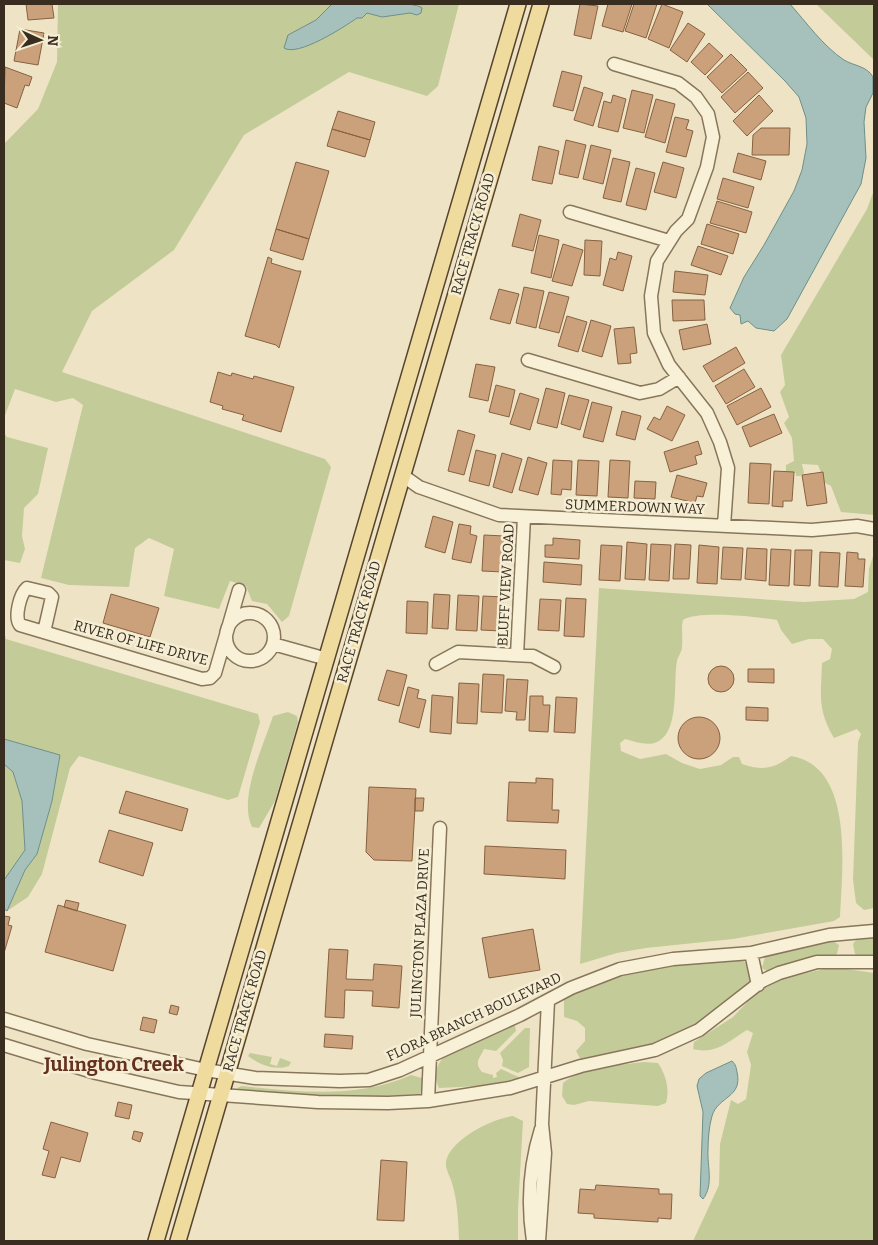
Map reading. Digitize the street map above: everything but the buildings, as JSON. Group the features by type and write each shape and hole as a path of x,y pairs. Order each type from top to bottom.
{"main road":[{"name":"RACE TRACK ROAD","path":"156,1241 518,4"},
{"name":"RACE TRACK ROAD","path":"178,1241 540,4"},
{"path":"461,197 482,203"},
{"path":"327,659 347,665"}],"street":[{"path":"614,64 678,83 696,97 708,114 713,137 707,167 688,219 669,241 657,261 651,296 654,333 669,364 707,413 720,442 728,468 724,526"},
{"path":"570,212 669,241"},
{"path":"528,360 640,393 659,390 680,377"},
{"name":"SUMMERDOWN WAY","path":"402,476 419,487 499,515 812,530 857,526 874,529"},
{"name":"BLUFF VIEW ROAD","path":"518,655 524,517"},
{"name":"RIVER OF LIFE DRIVE","path":"44,632 205,679 215,673 239,590"},
{"name":"RIVER OF LIFE DRIVE","path":"246,614 257,615 266,621 271,628 273,644 269,651 260,658 249,661 239,659 228,650 227,631 237,616 246,614"},
{"path":"273,644 327,659"},
{"path":"436,664 458,652 533,656 554,667"},
{"name":"JULINGTON PLAZA DRIVE","path":"428,1100 440,828"},
{"name":"FLORA BRANCH BOULEVARD","path":"4,1019 87,1044 228,1074 255,1078 340,1081 369,1080 384,1076 429,1057 595,978 644,964 751,953 829,936 874,931"},
{"path":"751,953 758,985"},
{"path":"4,1045 96,1073 179,1092 342,1103 388,1103 428,1100 485,1093 526,1084 580,1066 633,1056 676,1042 719,1016 758,985 778,973 817,962 874,962"},
{"path":"539,1241 544,1195 545,1153 542,1124 548,1001"},
{"path":"533,1241 528,1193 534,1151 542,1124"},
{"path":"528,1193 544,1195"}],"green space":[{"path":"58,4 332,4 316,20 288,35 294,50 324,38 367,12 382,17 410,13 417,15 419,5 402,4 459,4 438,86 427,96 349,72 244,135 174,250 92,311 62,372 325,459 331,467 289,616 282,622 267,604 252,601 246,586 230,581 219,609 164,596 174,549 149,538 135,548 129,587 69,585 41,578 83,405 73,398 56,402 15,389 4,418 4,144 38,109 57,62"},
{"path":"816,4 874,4 874,60"},
{"path":"874,190 874,515 841,512 831,486 825,483 818,465 802,464 804,473 800,476 796,476 796,473 786,472 786,465 794,461 792,438 784,423 789,417 780,392 785,385 781,355 867,209"},
{"path":"4,433 7,437 48,448 38,494 24,508 22,536 25,549 20,563 4,560"},
{"path":"874,553 874,908 864,910 856,903 853,880 858,742 861,734 857,729 834,738 822,710 822,663 830,659 832,649 823,639 809,639 792,644 781,630 777,620 728,615 691,617 683,620 682,649 677,661 673,715 666,735 659,741 651,744 625,739 620,743 621,751 640,759 666,754 682,763 700,769 721,765 733,757 739,757 742,764 756,768 768,768 779,764 791,756 812,764 826,779 835,799 840,823 842,873 840,917 834,921 733,939 617,953 580,964 599,588 803,602 854,599 868,592 869,569"},
{"path":"4,631 6,639 258,714 260,722 238,797 228,800 79,756 70,768 42,874 28,897 7,911 25,870 37,854 52,801 60,755 4,739"},
{"path":"288,712 297,716 298,722 275,801 259,828 252,827 248,815 248,802 258,757 273,716"},
{"path":"4,764 13,772 22,801 25,850 4,880"},
{"path":"862,937 874,937 874,958 859,957 855,954 853,944"},
{"path":"833,941 839,945 837,954 833,956 770,973 762,968 765,957"},
{"path":"741,960 748,964 751,981 749,987 705,1021 664,1043 582,1062 576,1051 585,1041 585,1028 577,1021 564,1017 564,998 600,982 639,970 674,964"},
{"path":"833,967 874,973 874,1241 693,1241 719,1185 720,1144 731,1100 738,1104 746,1099 751,1065 747,1052 753,1033 747,1030 722,1046 709,1050 693,1049 694,1042 733,1017 756,993 784,978"},
{"path":"515,1025 516,1031 496,1051 484,1049 478,1060 478,1065 482,1072 493,1075 493,1078 497,1077 496,1073 501,1069 521,1078 480,1086 439,1088 436,1072 443,1058"},
{"path":"525,1028 530,1028 529,1067 518,1073 502,1066 503,1060 500,1053"},
{"path":"250,1053 272,1057 270,1064 277,1066 280,1058 291,1062 289,1066 273,1067 262,1064 248,1056"},
{"path":"644,1062 658,1063 661,1068 667,1087 666,1103 658,1106 589,1101 574,1105 567,1104 562,1096 563,1083 580,1073"},
{"path":"411,1075 422,1078 423,1084 420,1094 346,1098 239,1091 237,1088 242,1086 285,1090 349,1091 391,1083"},
{"path":"513,1116 523,1121 518,1241 459,1241 455,1195 446,1166 449,1154 463,1138 473,1132 495,1121"}],"water":[{"path":"394,3 422,8 421,13 417,15 410,13 382,17 367,13 362,18 357,18 310,45 291,50 284,48 288,35 316,20 332,4"},
{"path":"707,4 790,4 829,48 844,60 867,71 873,77 873,93 866,107 864,122 866,158 861,184 787,319 774,331 756,328 748,321 741,324 740,315 735,314 730,308 744,277 794,191 802,170 807,144 806,118 799,97"},
{"path":"4,739 60,755 52,801 37,854 25,870 7,911 4,909 4,880 25,850 22,801 13,772 4,764"},
{"path":"732,1061 736,1067 738,1081 733,1092 719,1104 712,1116 708,1142 709,1182 703,1199 700,1196 703,1112 697,1086 699,1079 706,1073"}],"district":[{"name":"Julington Creek","path":"114,1064"}]}
